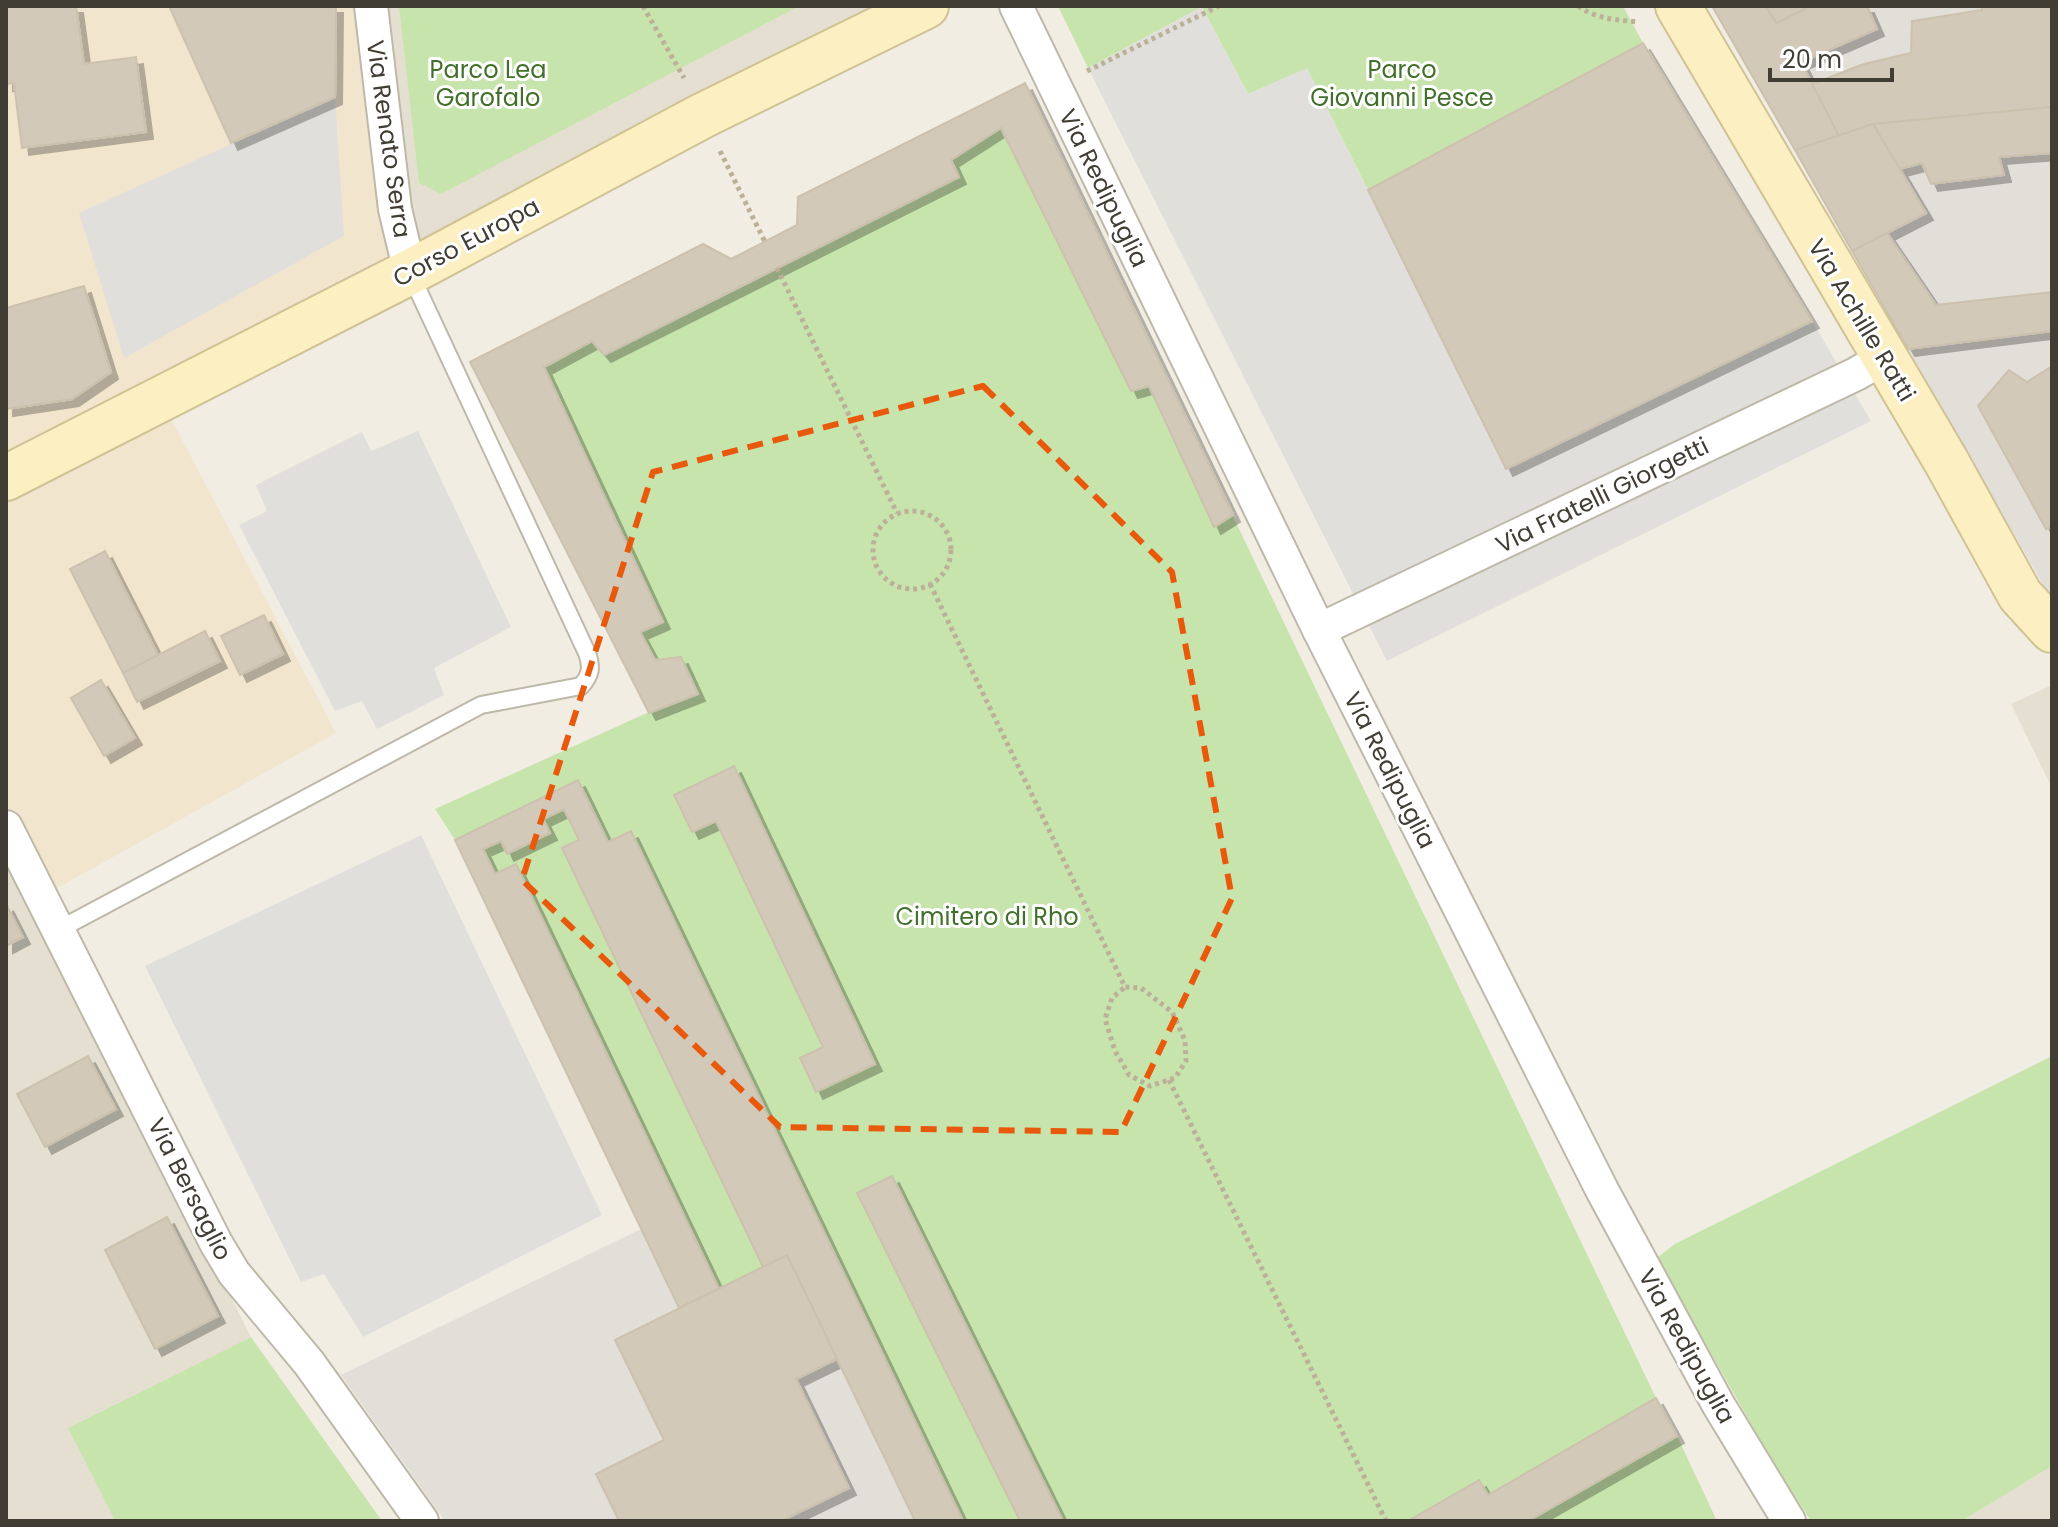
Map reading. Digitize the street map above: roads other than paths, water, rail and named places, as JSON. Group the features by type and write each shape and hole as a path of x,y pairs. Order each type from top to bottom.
{"main road":[{"name":"Corso Europa","path":"6,478 410,272 702,116 926,6"},
{"name":"Via Achille Ratti","path":"1664,14 1884,358 1946,461 2020,595 2052,630"}],"street":[{"name":"Via Renato Serra","path":"371,6 395,209 410,272"},
{"name":"Via Redipuglia","path":"1016,6 1319,630 1602,1190 1718,1404 1789,1521"},
{"name":"Via Fratelli Giorgetti","path":"1319,630 1884,358"},
{"name":"Via Bersaglio","path":"6,827 216,1243 234,1273 309,1363 422,1521"}],"lane":[{"path":"58,930 481,705 581,686 588,678 591,666 587,653 410,272"}],"park label":[{"name":"Parco Lea Garofalo","path":"488,83"},
{"name":"Parco Giovanni Pesce","path":"1402,83"},
{"name":"Cimitero di Rho","path":"987,916"}]}
